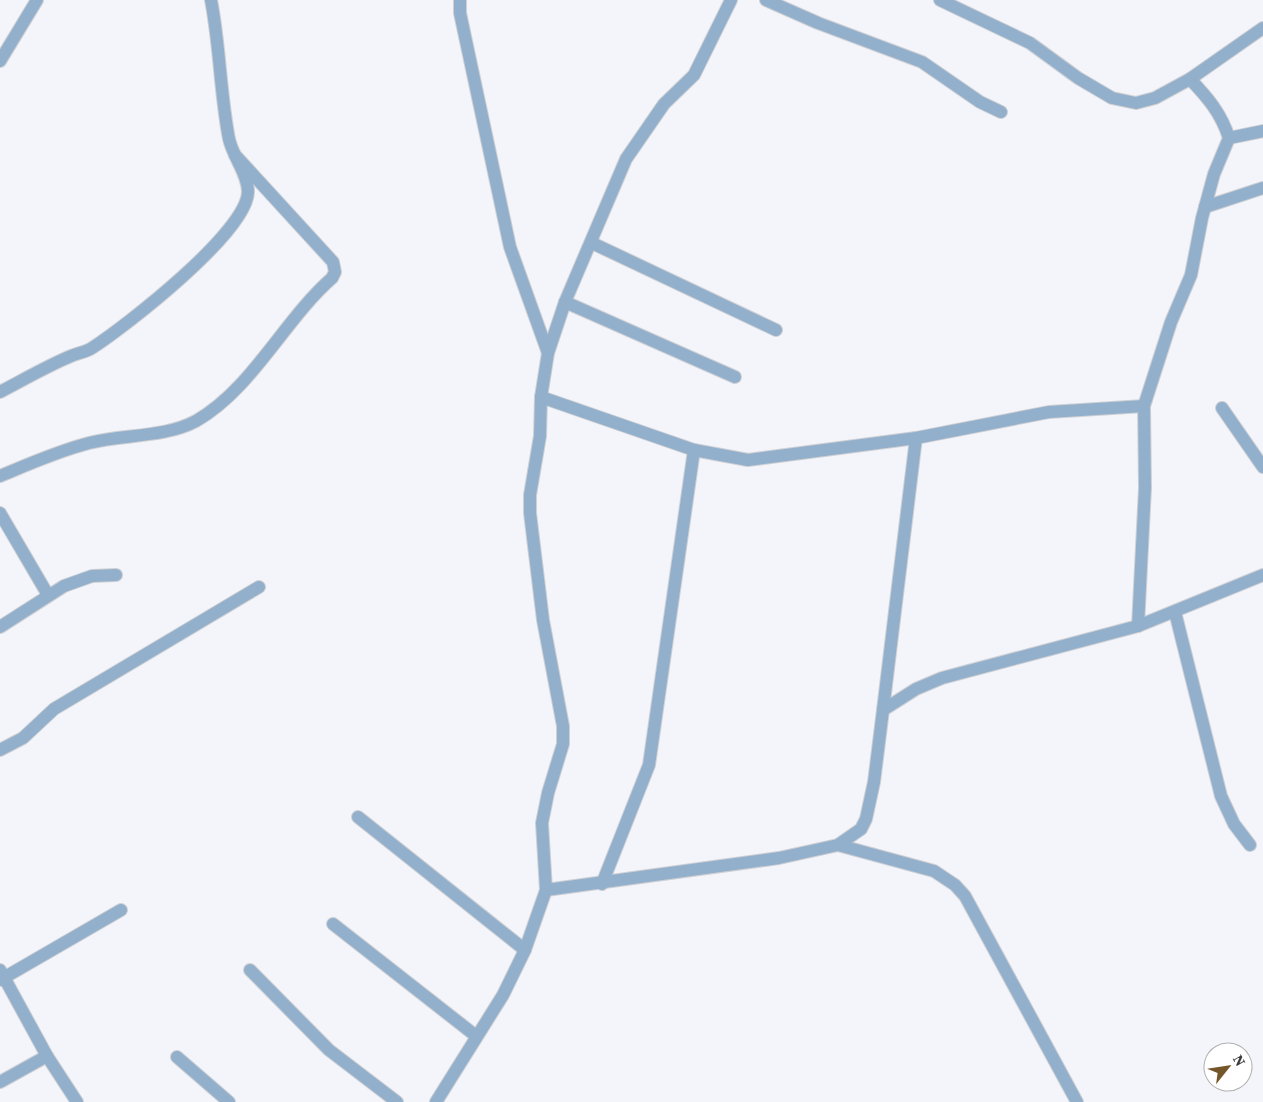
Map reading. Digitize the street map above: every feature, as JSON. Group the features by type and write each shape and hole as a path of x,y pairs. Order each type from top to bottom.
{"street":[{"path":"0,61 37,0"},
{"path":"0,392 71,356 90,350 158,299 214,247 247,198 246,183 230,142 220,86 217,34 211,0"},
{"path":"460,0 460,13 510,247 548,353"},
{"path":"436,1102 503,995 525,950 546,890 542,823 548,793 563,744 564,726 543,620 530,513 532,482 540,436 541,397 548,353 565,302 592,242 615,182 629,154 664,104 694,75 731,0"},
{"path":"766,0 818,23 922,62 980,102 1001,112"},
{"path":"940,0 1030,44 1078,78 1112,98 1136,103 1155,98 1190,79 1263,28"},
{"path":"1138,626 1145,488 1144,406 1172,322 1191,275 1214,174 1229,138 1222,118 1211,101 1190,79"},
{"path":"1229,138 1263,131"},
{"path":"0,476 42,458 90,443 170,431 196,421 236,388 332,278 335,272 333,262 235,155"},
{"path":"1205,207 1263,188"},
{"path":"592,242 776,330"},
{"path":"565,302 734,377"},
{"path":"541,397 694,450 748,460 916,438 1049,412 1144,406"},
{"path":"1222,408 1263,467"},
{"path":"546,890 602,884 778,858 838,845 861,829 866,819 874,782 916,438"},
{"path":"602,884 649,765 694,450"},
{"path":"0,513 48,596"},
{"path":"0,627 48,596 85,578 116,575"},
{"path":"883,710 916,689 942,678 1138,626 1263,575"},
{"path":"0,750 19,741 54,709 259,587"},
{"path":"1175,612 1221,796 1234,824 1250,845"},
{"path":"358,817 525,950"},
{"path":"838,845 934,871 955,885 965,896 1077,1102"},
{"path":"78,1102 47,1056 1,976 121,910"},
{"path":"333,924 476,1036"},
{"path":"250,970 329,1050 397,1102"},
{"path":"0,1082 47,1056"},
{"path":"177,1057 229,1102"}]}
